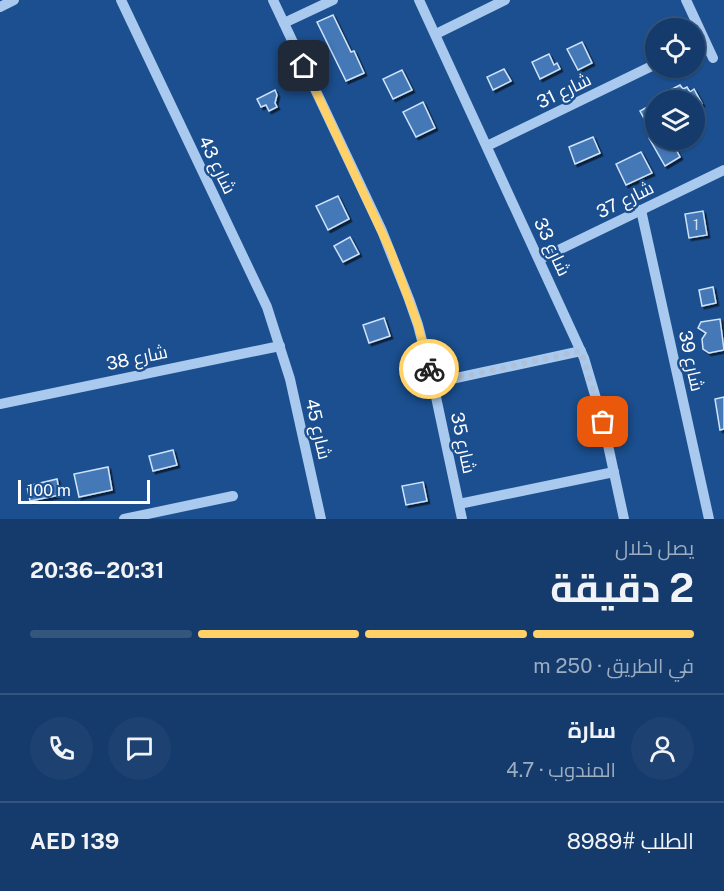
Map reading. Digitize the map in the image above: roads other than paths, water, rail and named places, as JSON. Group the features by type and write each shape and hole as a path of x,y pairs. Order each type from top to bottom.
{"street":[{"path":"0,7 14,0"},
{"name":"شارع 43","path":"121,0 261,292 280,346"},
{"name":"شارع 35","path":"273,0 391,252 418,325 462,519"},
{"path":"284,23 333,0"},
{"name":"شارع 33","path":"419,0 581,351 597,398 624,519"},
{"path":"436,34 505,0"},
{"path":"686,0 692,18"},
{"path":"705,49 713,58"},
{"name":"شارع 31","path":"487,146 645,69"},
{"name":"شارع 37","path":"540,259 724,170"},
{"name":"شارع 39","path":"641,210 709,519"},
{"name":"شارع 38","path":"0,404 280,346"},
{"name":"شارع 45","path":"280,346 290,379 321,519"},
{"path":"433,383 581,351"},
{"path":"459,504 614,472"},
{"path":"124,519 233,496"},
{"path":"178,507 180,519"}]}
